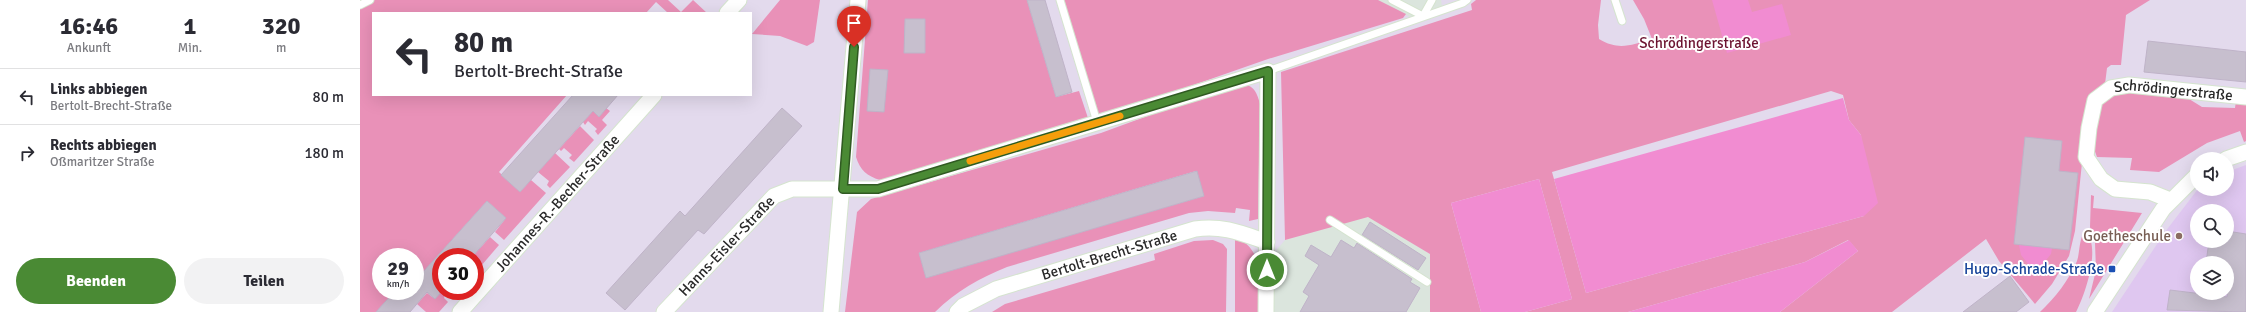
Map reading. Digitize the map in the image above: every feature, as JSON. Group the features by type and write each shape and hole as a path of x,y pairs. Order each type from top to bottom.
{"street":[{"path":"728,12 739,0"},
{"path":"831,312 843,189 858,0"},
{"path":"843,189 878,189 1268,71 1266,312"},
{"name":"Schrödingerstraße","path":"2170,200 2150,192 2114,189 2101,179 2086,157 2089,128 2095,100 2111,88 2129,85 2246,97"},
{"name":"Johannes-R.-Becher-Straße","path":"460,312 653,96"},
{"path":"2234,156 2246,152"},
{"path":"2095,312 2170,200 2190,181"},
{"name":"Hanns-Eisler-Straße","path":"664,312 774,196 792,189 843,189"},
{"name":"Bertolt-Brecht-Straße","path":"957,312 963,306 996,289 1195,229 1213,226 1232,230 1267,242"}],"lane":[{"path":"360,5 370,0"},
{"path":"1060,0 1098,122"},
{"path":"1392,0 1423,16"},
{"path":"1423,16 1432,0"},
{"path":"1268,71 1467,0"},
{"path":"1615,0 1622,21"},
{"path":"1330,220 1427,282"}],"shaded area":[{"path":"1378,0 1441,0 1442,6 1410,17"},
{"path":"1712,0 1748,0 1752,12 1782,4 1791,35 1727,53"},
{"path":"1843,98 1849,120 1861,135 1878,203 1864,216 1586,293 1554,179"},
{"name":"Goetheschule","path":"2246,165 2246,312 2112,312 2165,232 2193,196 2234,196 2234,169"},
{"path":"1539,179 1572,299 1525,312 1481,312 1451,203"},
{"path":"1368,216 1430,254 1430,312 1273,312 1273,254 1285,240"},
{"path":"1849,240 1858,251 1780,312 1628,312 1805,262"},
{"path":"2019,245 2052,248 2051,254 2042,265 2029,265 2021,255"}],"green space":[{"path":"360,0 668,0 681,12 667,12 656,2 647,12 372,12 372,96 566,96 499,172 520,192 531,180 546,193 504,240 495,232 506,218 487,201 445,248 432,248 432,262 424,271 424,248 372,248 372,300 387,300 376,312 360,312"},
{"path":"693,0 706,12 681,12"},
{"path":"780,0 820,0 814,42 807,46 780,36 752,34"},
{"path":"868,0 1027,0 1056,97 1079,91 1089,121 880,180 871,177 862,169 856,157"},
{"path":"1061,0 1378,0 1406,14 1403,18 1268,59 1099,118"},
{"path":"1476,0 1601,0 1598,25 1599,39 1613,45 1625,46 1652,39 1644,19 1633,0 2150,0 2126,15 2121,65 2111,65 2107,68 2105,84 2088,104 2075,231 2069,256 2052,284 2035,304 1999,261 1986,239 1892,312 1780,312 1858,251 1848,240 1805,262 1628,312 1525,312 1572,299 1539,179 1451,203 1481,312 1430,312 1430,254 1368,217 1285,240 1281,72 1472,10 1471,4","holes":["1831,91 1843,95 1849,120 1861,135 1864,216 1586,293 1552,172"]},
{"path":"1244,84 1251,87 1257,94 1260,104 1258,219 1249,221 1250,210 1236,208 1235,213 1208,211 1189,213 1007,267 960,291 935,312 845,312 857,212 871,199 1101,133 1232,85","holes":["1196,171 1204,196 926,277 919,253"]},
{"path":"2122,90 2181,94 2202,107 2235,108 2236,101 2246,101 2246,141 2244,142 2240,131 2207,143 2159,172 2130,170 2132,158 2097,157 2090,137 2095,109 2109,92"},
{"path":"606,108 610,111 602,120 607,125 598,135 595,131 597,129 588,121 585,125 583,122 593,111 599,117"},
{"path":"580,126 594,140 574,162 569,158 572,155 564,148 561,151 559,149"},
{"path":"555,153 570,167 550,188 547,185 549,181 538,172"},
{"path":"2091,195 2094,196 2093,208 2142,213 2089,299 2096,270 2095,243 2090,227"},
{"path":"2085,231 2090,238 2092,259 2084,294 2076,312 2040,312 2056,295 2070,275 2077,261 2082,237"},
{"path":"490,237 499,245 484,262 484,248 480,248"},
{"path":"1235,237 1245,243 1257,259 1260,279 1258,312 1235,312"},
{"path":"1213,240 1223,244 1227,249 1226,312 992,312 1005,304 1155,260 1154,254 1194,241"},
{"path":"427,293 432,297 432,300 446,300 448,302 439,312 426,312 417,304 421,300 424,300 424,296"}],"building":[{"path":"1027,0 1045,0 1072,92 1056,97"},
{"path":"905,19 925,19 925,53 904,53"},
{"path":"2148,41 2246,52 2246,82 2144,72"},
{"path":"870,69 888,70 884,112 867,111"},
{"path":"572,96 617,96 599,117 593,111 520,192 501,175"},
{"path":"782,108 802,126 704,234 698,230 625,310 606,293 680,211 685,216"},
{"path":"2025,137 2062,141 2059,171 2078,173 2069,250 2014,244"},
{"path":"1197,171 1204,196 926,278 919,253"},
{"path":"487,201 506,218 480,248 445,248"},
{"path":"1370,222 1426,258 1418,270 1362,235"},
{"path":"2234,232 2246,234 2246,312 2167,310 2170,290 2190,292 2190,300 2234,300 2234,256 2207,256 2208,248 2234,248"},
{"path":"1341,240 1354,248 1357,243 1412,279 1410,282 1420,288 1406,312 1300,312 1309,296 1303,292 1319,265 1305,256 1311,245 1331,257"},
{"path":"432,262 432,296 427,292 424,296 424,271"},
{"path":"2010,276 2029,302 2016,312 1963,312"},
{"path":"387,300 420,300 410,312 376,312"}],"slow traffic":[{"path":"970,161 1120,116"}],"place":[{"name":"Goetheschule","path":"2179,236"},
{"name":"Hugo-Schrade-Straße","path":"2112,269"}],"route":[{"path":"854,47 843,189 878,189 1268,71 1267,270"}]}
